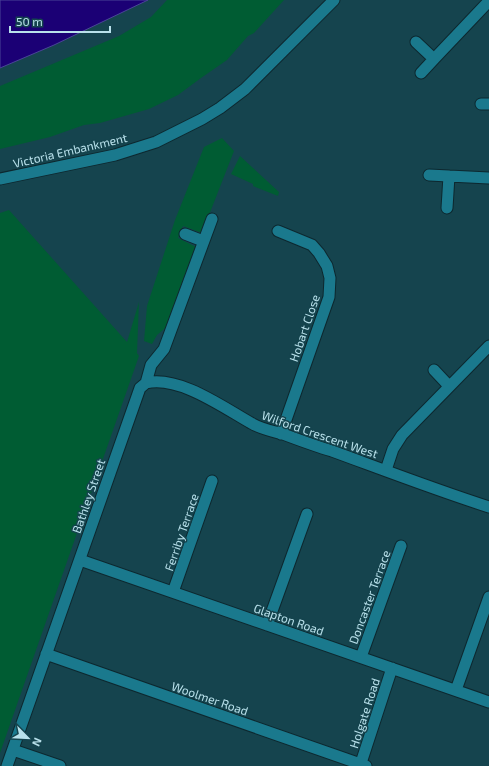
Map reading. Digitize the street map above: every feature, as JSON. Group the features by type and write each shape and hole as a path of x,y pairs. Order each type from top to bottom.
{"street":[{"name":"Victoria Embankment","path":"0,179 115,155 156,142 202,119 220,108 245,89 334,0"},
{"path":"421,73 489,1"},
{"path":"416,42 434,59"},
{"path":"429,175 489,178"},
{"path":"447,208 449,176"},
{"name":"Bathley Street","path":"7,766 140,388 146,384 151,365 164,349 212,219"},
{"name":"Hobart Close","path":"278,231 312,245 320,253 327,266 330,278 329,297 281,434"},
{"path":"185,234 203,241"},
{"path":"386,470 393,449 402,435 489,346"},
{"path":"434,370 449,386"},
{"name":"Wilford Crescent West","path":"146,384 152,382 162,382 192,391 210,399 253,424 386,470 428,487 489,507"},
{"name":"Ferriby Terrace","path":"173,592 212,481"},
{"path":"267,625 307,514"},
{"name":"Doncaster Terrace","path":"361,657 401,546"},
{"name":"Glapton Road","path":"80,560 489,702"},
{"path":"456,690 489,597"},
{"name":"Woolmer Road","path":"46,654 362,765"},
{"name":"Holgate Road","path":"362,765 392,668"},
{"path":"13,750 60,766"}],"green space":[{"path":"167,0 284,0 254,33 248,36 227,60 178,95 149,109 100,123 84,125 50,137 0,149 0,86 119,36 151,17"},
{"path":"222,138 234,151 202,233 183,226 178,238 196,247 169,325 157,335 152,344 144,341 147,306 175,220 204,147"},
{"path":"240,156 279,192 278,196 253,186 253,184 231,174"},
{"path":"9,210 127,342 139,302 137,353 139,356 0,753 0,213"}],"shaded area":[{"path":"0,0 148,0 54,45 0,68"}]}
